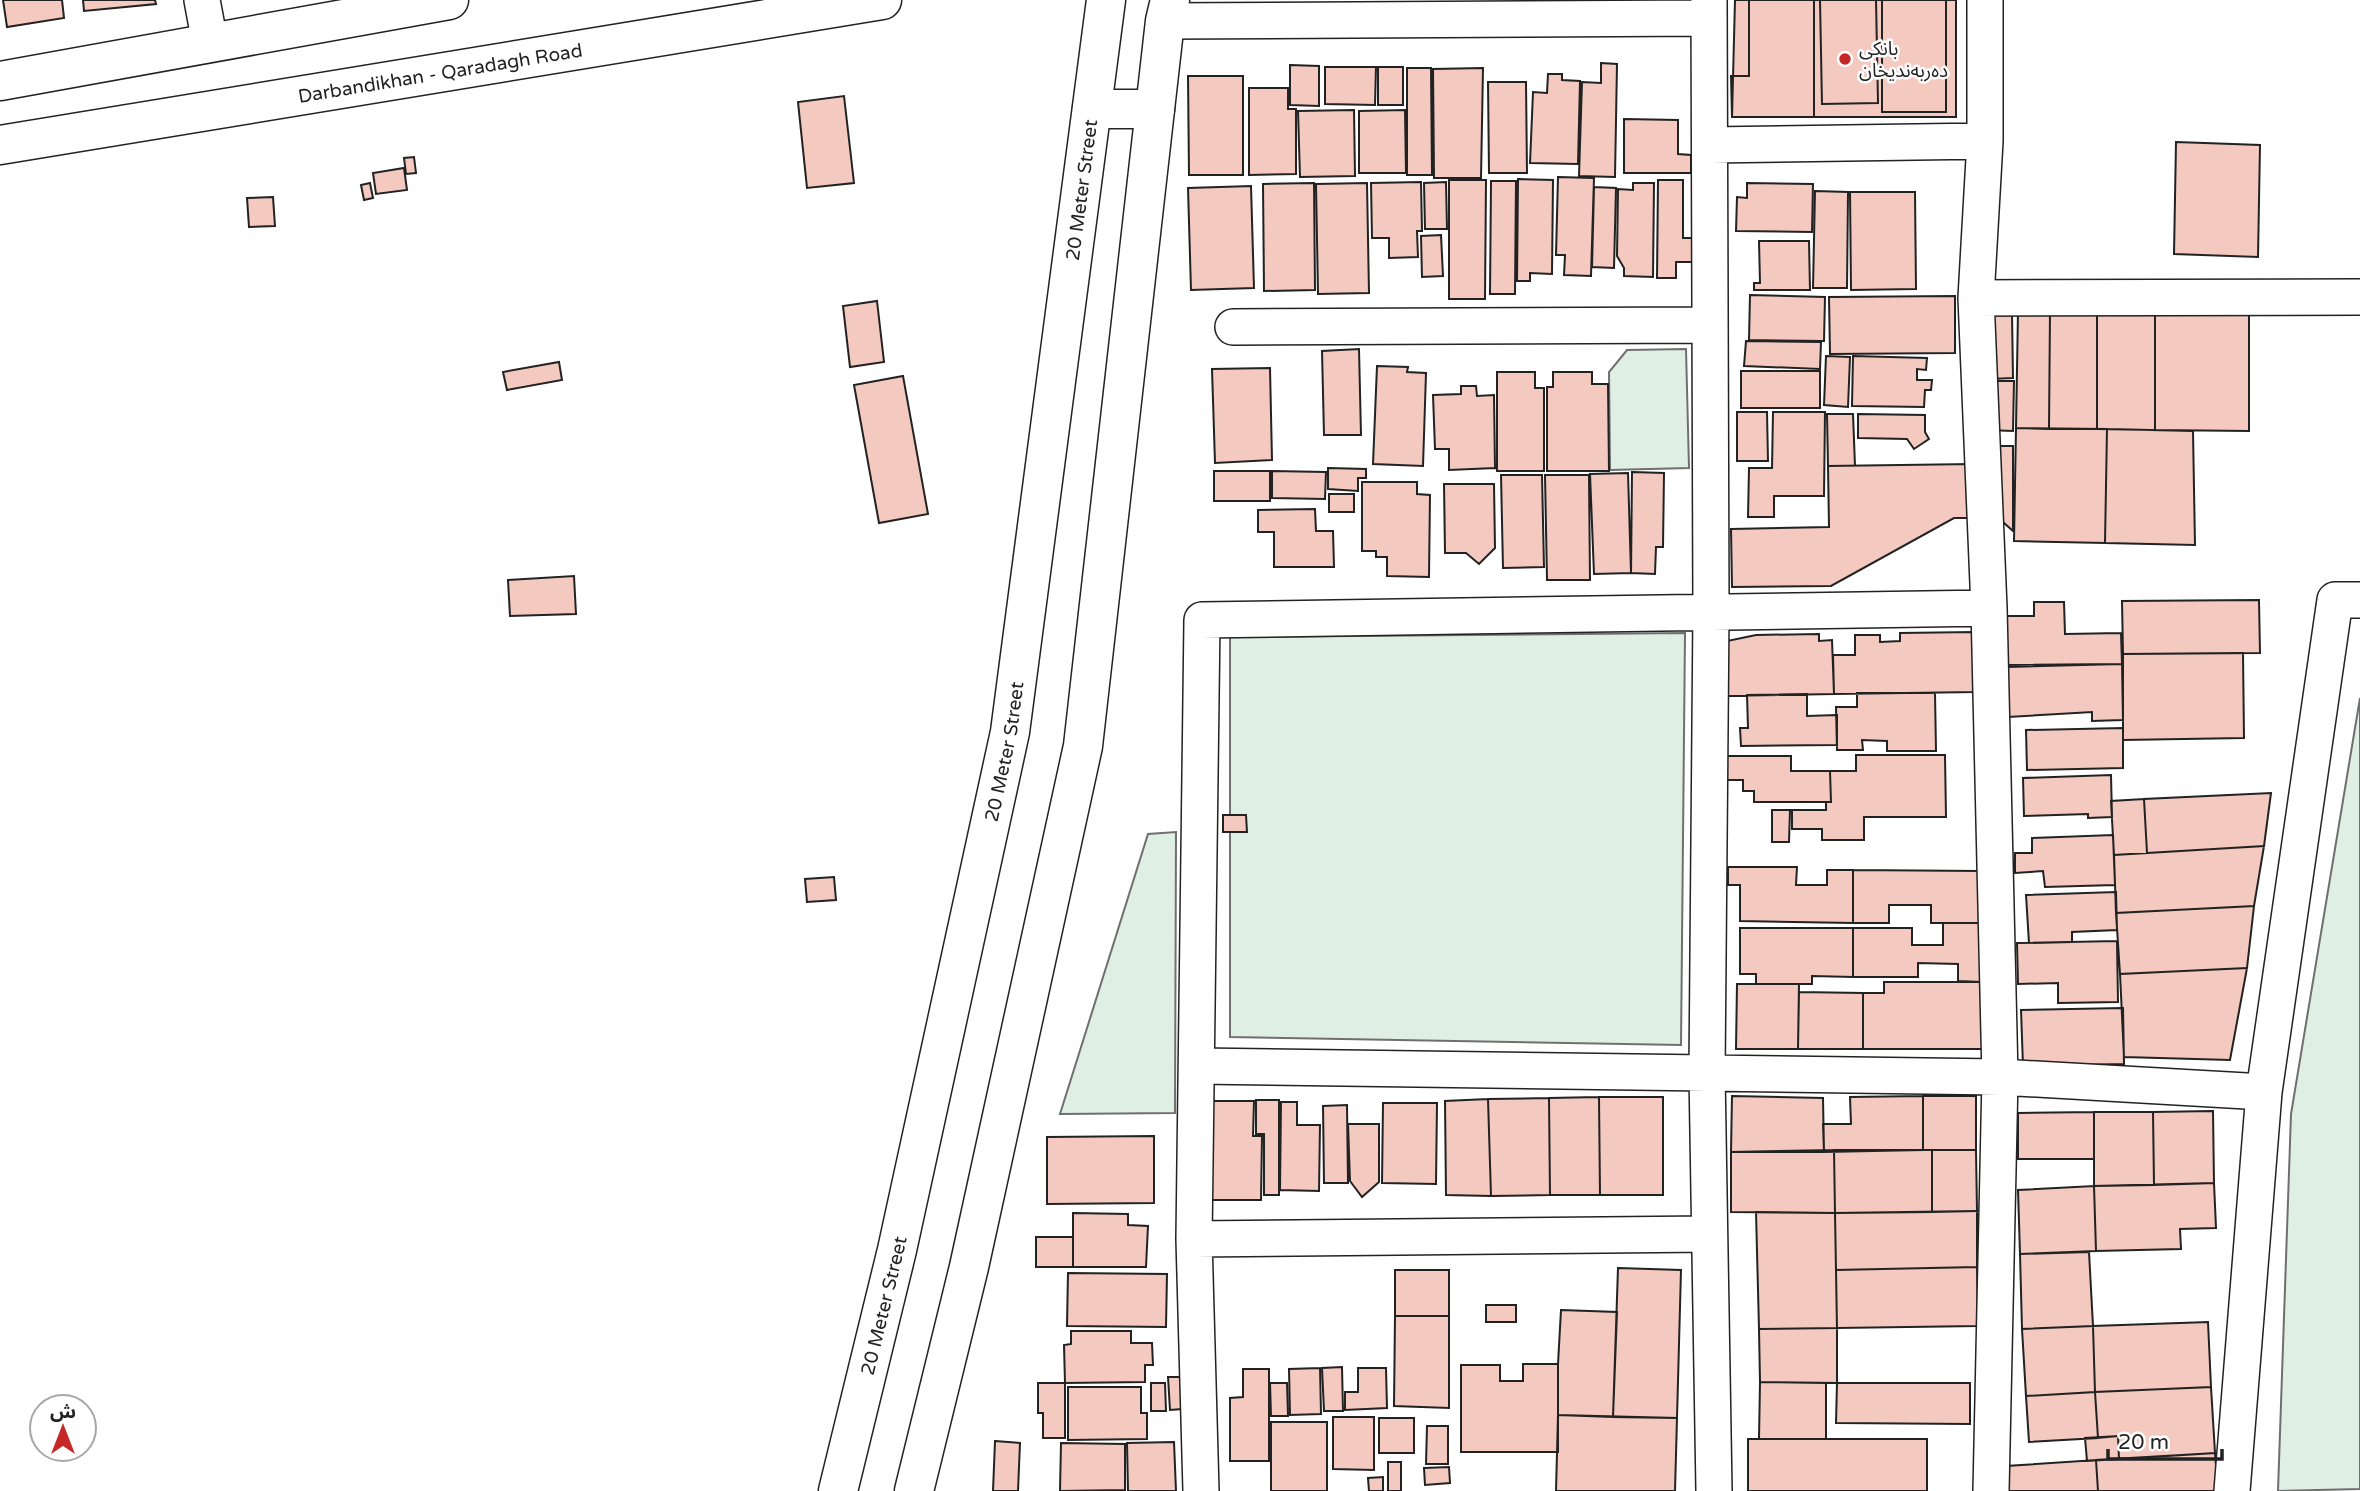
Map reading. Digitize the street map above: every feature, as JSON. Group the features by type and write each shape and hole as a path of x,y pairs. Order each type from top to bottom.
{"main road":[{"path":"0,81 449,0"},
{"name":"Darbandikhan - Qaradagh Road","path":"0,145 882,0"},
{"name":"20 Meter Street","path":"838,1491 897,1250 1010,732 1106,0"},
{"path":"914,1491 970,1267 1083,746 1167,10"},
{"path":"1092,108 1155,108"}],"street":[{"path":"202,0 210,43"},
{"path":"1985,0 1985,141 1976,298 1989,608 2000,1077 1991,1491"},
{"path":"1167,10 1709,9 1710,611 1707,1073 1714,1491"},
{"path":"1710,145 1985,141"},
{"path":"1976,298 2360,297"},
{"path":"1233,327 1710,325"},
{"path":"2232,1491 2264,1092 2334,600 2360,600"},
{"path":"1201,1491 1194,1239 1202,620 1989,608"},
{"path":"1197,1066 2000,1077 2264,1092"},
{"path":"1194,1239 1709,1234"}],"green space":[{"path":"1686,349 1689,468 1610,470 1609,372 1627,350"},
{"path":"1685,633 1681,1045 1230,1037 1230,637"},
{"path":"2360,698 2360,1489 2278,1491 2291,1114"},
{"path":"1176,832 1175,1113 1060,1114 1148,834"}],"building":[{"path":"3,0 62,0 64,18 7,27"},
{"path":"83,0 155,0 156,4 84,11"},
{"name":"بانکی دەربەندیخان","path":"1735,0 1956,0 1956,117 1732,117"},
{"path":"1749,0 1814,0 1814,117 1732,117 1731,76 1749,76"},
{"path":"1820,0 1876,0 1878,103 1822,104"},
{"path":"1882,0 1946,0 1946,112 1882,112"},
{"path":"1601,63 1617,64 1615,177 1579,176 1582,82 1601,83"},
{"path":"1290,65 1319,66 1319,106 1290,105"},
{"path":"1325,67 1376,67 1375,105 1325,104"},
{"path":"1378,67 1403,67 1403,105 1378,105"},
{"path":"1407,68 1431,68 1432,175 1407,175"},
{"path":"1483,68 1481,178 1434,178 1433,69"},
{"path":"1548,74 1562,74 1562,80 1580,81 1578,164 1530,163 1533,92 1547,93"},
{"path":"1188,76 1243,76 1243,175 1189,175"},
{"path":"1488,82 1526,82 1527,173 1489,173"},
{"path":"1249,88 1288,88 1288,109 1296,109 1296,174 1249,175"},
{"path":"844,96 854,183 807,188 798,102"},
{"path":"1354,110 1355,176 1300,177 1298,111"},
{"path":"1405,110 1406,173 1359,173 1359,111"},
{"path":"1624,119 1678,120 1678,154 1691,155 1691,173 1624,173"},
{"path":"2176,142 2260,145 2258,257 2174,254"},
{"path":"414,157 416,173 406,174 404,158"},
{"path":"404,168 407,190 376,194 373,173"},
{"path":"1558,177 1594,178 1591,276 1564,275 1565,255 1556,255"},
{"path":"1518,179 1553,180 1552,274 1530,273 1530,281 1517,281"},
{"path":"1449,180 1486,180 1485,299 1449,299"},
{"path":"1658,180 1683,180 1683,238 1692,238 1692,262 1676,262 1676,278 1657,278"},
{"path":"1491,181 1516,181 1515,294 1490,294"},
{"path":"1421,182 1422,231 1417,231 1418,257 1389,258 1389,238 1372,238 1371,183"},
{"path":"1446,182 1447,229 1425,229 1424,183"},
{"path":"370,183 373,198 364,200 361,185"},
{"path":"1314,183 1315,290 1264,291 1263,184"},
{"path":"1367,183 1369,293 1318,294 1316,184"},
{"path":"1633,183 1654,183 1653,277 1624,276 1624,268 1617,256 1618,189 1633,190"},
{"path":"1747,183 1813,184 1812,232 1736,231 1737,197 1747,198"},
{"path":"1251,186 1254,288 1191,290 1188,188"},
{"path":"1594,187 1616,188 1614,268 1592,267"},
{"path":"1815,191 1848,192 1847,288 1813,288"},
{"path":"1850,192 1915,192 1916,289 1851,290"},
{"path":"273,197 275,226 249,227 247,198"},
{"path":"1441,235 1443,276 1422,277 1421,236"},
{"path":"1759,241 1809,241 1810,290 1754,290 1754,283 1760,283"},
{"path":"1750,295 1825,297 1824,341 1749,340"},
{"path":"1955,296 1955,353 1830,354 1829,297"},
{"path":"877,301 884,362 850,367 843,306"},
{"path":"2018,311 2050,311 2049,429 2016,428"},
{"path":"2050,311 2097,313 2097,429 2049,429"},
{"path":"2249,311 2249,431 2155,430 2155,312"},
{"path":"2155,312 2155,430 2097,429 2097,313"},
{"path":"1989,313 2012,313 2013,378 1990,379"},
{"path":"1746,341 1821,342 1820,369 1744,366"},
{"path":"1359,349 1361,435 1324,435 1322,351"},
{"path":"1826,356 1850,357 1848,407 1824,405"},
{"path":"1853,356 1927,358 1926,370 1917,369 1917,380 1932,380 1931,390 1925,390 1924,407 1852,406"},
{"path":"559,362 562,380 507,390 503,372"},
{"path":"1377,366 1408,367 1407,372 1426,373 1423,466 1373,464"},
{"path":"1270,368 1272,460 1215,463 1212,369"},
{"path":"1741,371 1820,371 1820,408 1741,408"},
{"path":"1497,372 1535,372 1535,388 1544,388 1544,471 1497,471"},
{"path":"1553,372 1592,372 1592,384 1608,384 1609,471 1547,471 1547,387 1553,387"},
{"path":"903,376 928,514 879,523 854,385"},
{"path":"1988,381 2014,381 2013,431 1987,430"},
{"path":"1461,386 1476,386 1477,396 1494,395 1495,468 1449,470 1449,449 1435,449 1433,395 1461,394"},
{"path":"1737,412 1767,412 1768,461 1737,461"},
{"path":"1773,412 1825,412 1824,496 1774,496 1774,517 1748,517 1749,468 1772,468"},
{"path":"1827,414 1853,414 1855,466 1828,466"},
{"path":"1858,414 1925,415 1925,432 1929,439 1914,449 1907,439 1858,438"},
{"path":"2016,428 2107,429 2105,543 2014,541"},
{"path":"2107,429 2193,431 2195,545 2105,543"},
{"path":"1999,446 2013,446 2013,531 1995,515"},
{"path":"1973,464 1974,518 1954,518 1831,586 1732,587 1731,529 1829,527 1828,466"},
{"path":"1328,468 1366,469 1366,478 1358,478 1358,491 1328,489"},
{"path":"1214,471 1270,471 1270,501 1214,501"},
{"path":"1272,471 1326,472 1325,499 1272,498"},
{"path":"1632,472 1664,473 1663,547 1656,547 1655,574 1631,573"},
{"path":"1628,473 1631,573 1594,574 1590,474"},
{"path":"1501,475 1542,475 1544,567 1503,568"},
{"path":"1545,475 1589,475 1590,580 1547,580"},
{"path":"1362,482 1417,482 1417,494 1430,495 1429,577 1387,576 1387,557 1376,557 1376,551 1362,551"},
{"path":"1444,484 1494,484 1495,548 1479,564 1466,553 1445,553"},
{"path":"1329,494 1354,494 1354,512 1329,512"},
{"path":"1315,509 1316,531 1333,531 1334,567 1274,567 1274,532 1258,532 1258,510"},
{"path":"574,576 576,614 510,616 508,580"},
{"path":"2259,600 2260,653 2123,654 2122,601"},
{"path":"2034,602 2064,602 2065,634 2121,633 2122,664 2005,665 2005,616 2034,616"},
{"path":"1975,632 1976,692 1834,694 1833,655 1855,655 1855,635 1880,635 1880,642 1900,641 1900,633"},
{"path":"1819,634 1819,641 1832,640 1834,694 1715,696 1727,641 1756,635"},
{"path":"2243,653 2244,738 2123,740 2123,654"},
{"path":"2122,664 2123,720 2092,721 2092,712 2008,717 2007,667"},
{"path":"1857,693 1935,693 1936,751 1887,751 1887,741 1862,740 1863,750 1837,750 1836,707 1857,707"},
{"path":"1807,694 1807,716 1837,715 1837,745 1741,746 1740,728 1748,728 1747,695"},
{"path":"2123,728 2123,768 2027,770 2026,730"},
{"path":"1856,755 1945,755 1946,817 1864,817 1864,840 1822,840 1822,829 1792,829 1792,810 1826,810 1826,802 1831,802 1830,771 1856,771"},
{"path":"1727,756 1791,756 1791,771 1830,771 1831,802 1754,802 1754,791 1743,791 1743,780 1727,780"},
{"path":"2111,775 2112,817 2088,818 2088,814 2024,816 2023,778"},
{"path":"2271,793 2264,846 2147,853 2144,799"},
{"path":"2144,799 2147,853 2114,855 2111,801"},
{"path":"1772,810 1790,810 1789,842 1772,842"},
{"path":"1223,815 1246,815 1247,832 1223,832"},
{"path":"2113,835 2115,885 2045,887 2043,871 2015,873 2015,853 2032,853 2032,838"},
{"path":"2264,846 2254,906 2116,913 2114,855"},
{"path":"1728,867 1797,867 1796,885 1827,885 1827,870 1853,870 1853,923 1740,921 1740,885 1728,885"},
{"path":"1853,870 1980,871 1979,923 1931,923 1931,905 1889,905 1889,923 1853,923"},
{"path":"834,877 836,900 807,902 805,879"},
{"path":"2116,892 2117,930 2072,932 2072,942 2029,943 2026,895"},
{"path":"2254,906 2247,968 2120,974 2116,913"},
{"path":"1943,923 1983,923 1982,982 1958,981 1958,964 1918,963 1918,977 1853,977 1853,928 1912,928 1912,945 1943,945"},
{"path":"1740,928 1853,928 1853,977 1812,976 1812,984 1756,984 1756,974 1740,974"},
{"path":"2117,941 2118,1002 2058,1003 2058,983 2018,984 2017,943"},
{"path":"2247,968 2230,1060 2124,1057 2120,974"},
{"path":"1884,982 1982,982 1982,1049 1863,1049 1863,993 1884,993"},
{"path":"1737,984 1799,984 1798,1049 1736,1049"},
{"path":"1799,992 1863,993 1863,1049 1798,1049"},
{"path":"2123,1008 2124,1064 2023,1066 2021,1010"},
{"path":"1732,1096 1823,1098 1824,1152 1731,1152"},
{"path":"1923,1096 1923,1150 1824,1152 1823,1124 1851,1124 1850,1097"},
{"path":"1923,1096 1976,1096 1976,1150 1923,1150"},
{"path":"1599,1097 1663,1097 1663,1195 1600,1195"},
{"path":"1599,1097 1600,1195 1550,1195 1549,1098"},
{"path":"1549,1098 1550,1195 1491,1196 1488,1099"},
{"path":"1488,1099 1491,1196 1446,1195 1445,1101"},
{"path":"1256,1100 1279,1100 1279,1195 1264,1195 1264,1134 1256,1134"},
{"path":"1212,1101 1254,1101 1253,1136 1262,1136 1261,1200 1211,1200"},
{"path":"1281,1102 1297,1102 1297,1125 1320,1125 1319,1191 1280,1190"},
{"path":"1383,1103 1437,1103 1436,1184 1382,1183"},
{"path":"1347,1105 1348,1183 1324,1183 1323,1106"},
{"path":"2213,1111 2214,1183 2154,1185 2153,1112"},
{"path":"2094,1112 2153,1112 2154,1185 2094,1186"},
{"path":"2094,1112 2094,1159 2018,1159 2018,1113"},
{"path":"1348,1124 1379,1124 1379,1182 1362,1197 1350,1181"},
{"path":"1154,1136 1154,1203 1047,1204 1047,1137"},
{"path":"1834,1150 1835,1213 1731,1212 1731,1152"},
{"path":"1834,1150 1932,1150 1932,1212 1835,1213"},
{"path":"1932,1150 1976,1150 1977,1211 1932,1212"},
{"path":"2214,1183 2216,1228 2180,1229 2181,1249 2096,1251 2094,1186"},
{"path":"2094,1186 2096,1251 2020,1254 2018,1190"},
{"path":"1977,1211 1977,1267 1836,1270 1835,1213"},
{"path":"1756,1212 1835,1213 1837,1328 1759,1329"},
{"path":"1073,1213 1128,1214 1128,1225 1148,1226 1146,1267 1073,1267"},
{"path":"1036,1237 1073,1237 1073,1267 1036,1267"},
{"path":"2089,1252 2093,1326 2022,1329 2020,1254"},
{"path":"1977,1267 1978,1326 1837,1328 1836,1270"},
{"path":"1618,1268 1681,1270 1677,1418 1613,1417"},
{"path":"1395,1270 1449,1270 1449,1316 1395,1316"},
{"path":"1068,1273 1167,1274 1166,1327 1067,1326"},
{"path":"1486,1305 1516,1305 1516,1322 1486,1322"},
{"path":"1561,1310 1617,1312 1613,1417 1558,1415"},
{"path":"1395,1316 1449,1316 1449,1408 1394,1406"},
{"path":"2208,1322 2211,1387 2095,1392 2093,1326"},
{"path":"2093,1326 2095,1392 2026,1396 2022,1329"},
{"path":"1837,1328 1837,1383 1760,1382 1759,1329"},
{"path":"1071,1331 1131,1331 1131,1343 1152,1343 1153,1365 1145,1365 1145,1382 1065,1383 1064,1345 1071,1344"},
{"path":"1523,1364 1558,1364 1558,1452 1461,1452 1461,1365 1500,1365 1500,1381 1523,1381"},
{"path":"1342,1367 1343,1411 1324,1411 1322,1368"},
{"path":"1320,1368 1321,1414 1290,1415 1289,1369"},
{"path":"1358,1368 1386,1368 1387,1408 1345,1410 1345,1392 1358,1392"},
{"path":"1243,1369 1269,1369 1269,1461 1230,1461 1230,1398 1243,1397"},
{"path":"1168,1377 1180,1377 1182,1409 1170,1410"},
{"path":"1760,1382 1826,1383 1826,1439 1759,1439"},
{"path":"1038,1383 1065,1383 1065,1438 1043,1438 1043,1413 1038,1413"},
{"path":"1151,1383 1165,1383 1166,1411 1151,1411"},
{"path":"1270,1383 1287,1383 1288,1416 1271,1416"},
{"path":"1837,1383 1970,1383 1970,1424 1836,1423"},
{"path":"1068,1387 1141,1387 1141,1413 1147,1413 1147,1439 1068,1440"},
{"path":"2211,1387 2215,1453 2119,1459 2118,1436 2098,1438 2095,1392"},
{"path":"2095,1392 2098,1438 2029,1442 2026,1396"},
{"path":"1558,1415 1677,1418 1675,1491 1556,1491"},
{"path":"1333,1417 1374,1417 1374,1470 1333,1469"},
{"path":"1379,1418 1414,1418 1414,1453 1379,1453"},
{"path":"1271,1422 1327,1422 1327,1491 1271,1491"},
{"path":"1427,1426 1448,1426 1448,1464 1426,1464"},
{"path":"2118,1436 2119,1459 2087,1461 2085,1438"},
{"path":"1748,1439 1927,1439 1927,1491 1748,1491"},
{"path":"995,1441 1020,1443 1018,1491 993,1491"},
{"path":"1174,1442 1176,1491 1128,1491 1127,1443"},
{"path":"1061,1443 1125,1444 1125,1490 1060,1491"},
{"path":"2215,1453 2218,1491 2098,1491 2096,1460"},
{"path":"2096,1460 2098,1491 2008,1491 2006,1466"},
{"path":"1388,1462 1401,1462 1401,1491 1388,1491"},
{"path":"1449,1467 1450,1483 1425,1485 1424,1468"},
{"path":"1383,1477 1383,1491 1369,1491 1368,1478"}],"place":[{"name":"بانکی دەربەندیخان","path":"1845,59"}]}
